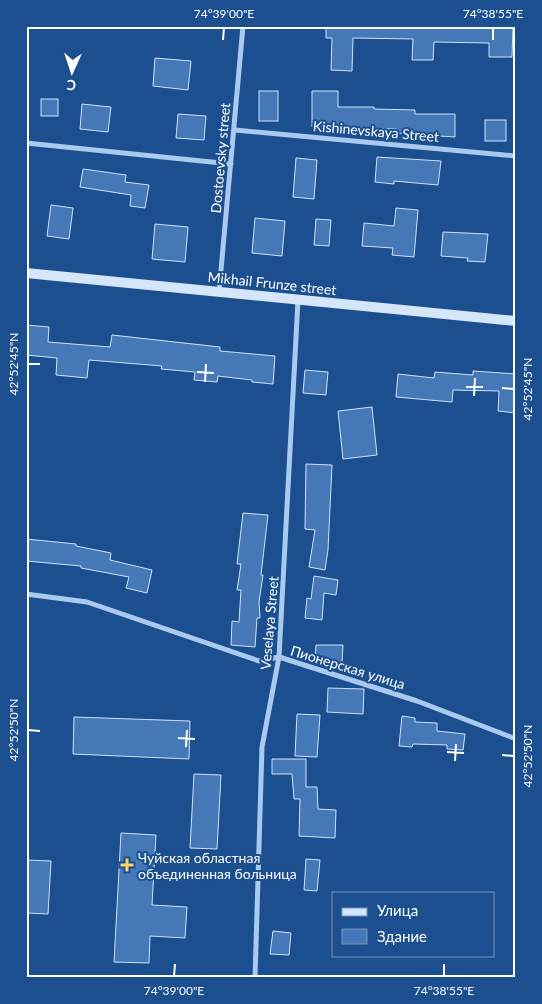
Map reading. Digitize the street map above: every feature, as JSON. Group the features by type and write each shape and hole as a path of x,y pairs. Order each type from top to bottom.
{"main road":[{"name":"Mikhail Frunze street","path":"26,273 516,321"}],"street":[{"name":"Dostoevsky street","path":"219,292 243,26"},
{"name":"Kishinevskaya Street","path":"234,130 516,156"},
{"path":"26,143 231,164"},
{"name":"Veselaya Street","path":"255,978 262,747 280,658 298,299"},
{"name":"Пионерская улица","path":"26,594 88,602 260,662 280,658 417,701 516,738"}],"building":[{"path":"326,26 513,26 512,57 489,57 489,43 434,42 433,60 412,60 413,39 353,38 352,71 331,70 332,38 326,38"},
{"path":"155,58 191,61 188,90 153,86"},
{"path":"259,91 278,91 278,121 259,121"},
{"path":"312,91 338,91 338,107 415,110 415,114 455,114 455,137 395,133 396,129 312,127"},
{"path":"41,99 58,99 58,116 41,116"},
{"path":"82,104 111,107 108,132 80,129"},
{"path":"178,114 206,116 204,140 176,138"},
{"path":"485,120 506,120 506,141 485,141"},
{"path":"377,157 441,161 438,185 394,181 394,184 375,182"},
{"path":"296,158 317,160 314,199 293,197"},
{"path":"83,169 126,175 125,182 149,185 145,208 130,206 131,195 80,187"},
{"path":"51,205 73,208 69,239 47,236"},
{"path":"396,208 418,210 414,257 392,255 393,248 362,246 364,223 394,226"},
{"path":"255,218 285,221 282,256 252,253"},
{"path":"316,219 331,220 329,246 314,245"},
{"path":"155,224 188,227 185,262 152,259"},
{"path":"443,232 488,234 485,262 467,261 468,258 441,256"},
{"path":"26,325 49,327 48,342 110,347 112,335 220,347 220,351 275,356 273,384 218,376 217,382 194,380 195,372 161,369 162,366 89,360 87,378 56,375 57,358 26,355"},
{"path":"305,370 328,372 326,395 303,393"},
{"path":"473,371 516,374 516,413 498,411 499,391 453,390 452,402 396,397 398,374 434,378 435,372 473,375"},
{"path":"372,407 377,455 343,459 338,411"},
{"path":"306,464 332,465 328,550 325,570 309,567 315,530 305,529"},
{"path":"243,513 268,515 261,575 263,575 259,602 260,618 257,618 255,647 231,645 232,621 239,622 241,590 237,590 241,564 237,564"},
{"path":"26,539 76,544 76,546 111,553 110,560 152,570 147,593 126,588 129,577 81,568 81,566 26,561"},
{"path":"314,576 338,580 336,595 324,593 322,620 305,618 307,598 311,599"},
{"path":"316,645 343,645 342,663 315,662"},
{"path":"328,688 364,689 363,714 327,712"},
{"path":"297,714 320,715 317,757 295,756"},
{"path":"402,716 415,718 415,722 437,723 437,731 465,734 463,750 447,749 447,745 413,744 412,747 399,746"},
{"path":"74,717 190,721 189,759 73,754"},
{"path":"272,759 306,759 306,787 317,787 318,809 336,810 335,838 299,836 300,799 294,799 292,774 272,774"},
{"path":"194,774 221,775 217,849 190,848"},
{"path":"121,833 156,835 152,905 187,907 185,938 150,936 149,963 114,962"},
{"path":"306,859 320,860 317,891 304,890"},
{"path":"26,860 51,861 48,914 26,913"},
{"path":"273,931 291,933 289,955 270,954"}],"place":[{"name":"Чуйская областная объединенная больница","path":"127,865"}]}
